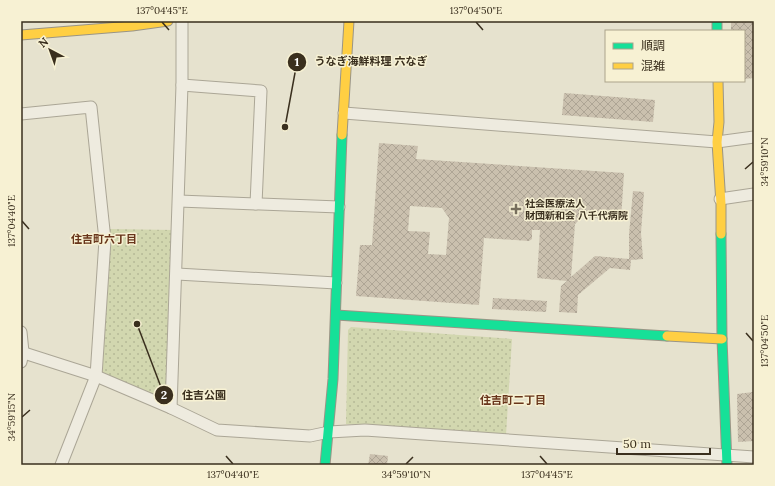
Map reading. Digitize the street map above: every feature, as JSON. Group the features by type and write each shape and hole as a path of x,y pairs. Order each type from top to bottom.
{"street":[{"path":"21,35 131,23 168,21"},
{"path":"171,408 177,274 182,85 182,21"},
{"path":"325,465 329,432 336,314 339,207 349,21"},
{"path":"718,82 720,122 717,142 720,199 722,339 727,460"},
{"path":"182,85 261,91 256,204"},
{"path":"21,114 91,108 104,240 96,376 61,465"},
{"path":"344,113 717,142 754,137"},
{"path":"720,199 754,194"},
{"path":"179,201 339,207"},
{"path":"177,274 336,283"},
{"path":"336,314 722,339"},
{"path":"21,332 22,355 96,376 218,430 310,436 329,432 365,430 727,460 754,457"}],"green space":[{"path":"109,229 174,230 168,403 100,373"},
{"path":"351,327 512,339 506,435 346,424 348,330"}],"building":[{"path":"731,21 754,21 754,78 745,79 745,30 731,30"},
{"path":"564,93 655,100 653,122 562,115"},
{"path":"379,143 418,146 416,159 624,173 621,220 582,217 575,224 571,277 595,256 629,259 629,234 633,191 644,192 641,233 643,259 631,260 630,270 610,268 578,295 577,313 559,312 561,286 567,281 537,278 540,230 532,230 532,239 529,241 484,238 479,305 356,296 360,245 372,245","holes":["410,206 442,208 449,218 446,255 428,254 430,232 408,231"]},
{"path":"493,298 547,301 546,312 492,309"},
{"path":"753,392 754,441 738,442 737,394"},
{"path":"370,454 388,456 387,465 368,465"}],"traffic: fast":[{"path":"717,21 717,30"},
{"path":"325,465 333,379 342,135"},
{"path":"721,234 722,339 727,465"},
{"path":"336,315 667,336"}],"traffic: slow":[{"path":"21,35 132,26 168,21"},
{"path":"342,135 349,21"},
{"path":"718,82 719,122 717,142 721,204 721,234"},
{"path":"667,336 722,339"}],"place":[{"name":"うなぎ海鮮料理 六なぎ","path":"285,127"},
{"name":"社会医療法人 財団新和会 八千代病院","path":"516,209"},
{"name":"住吉公園","path":"137,324"}],"district":[{"name":"住吉町六丁目","path":"104,239"},
{"name":"住吉町二丁目","path":"513,400"}]}
